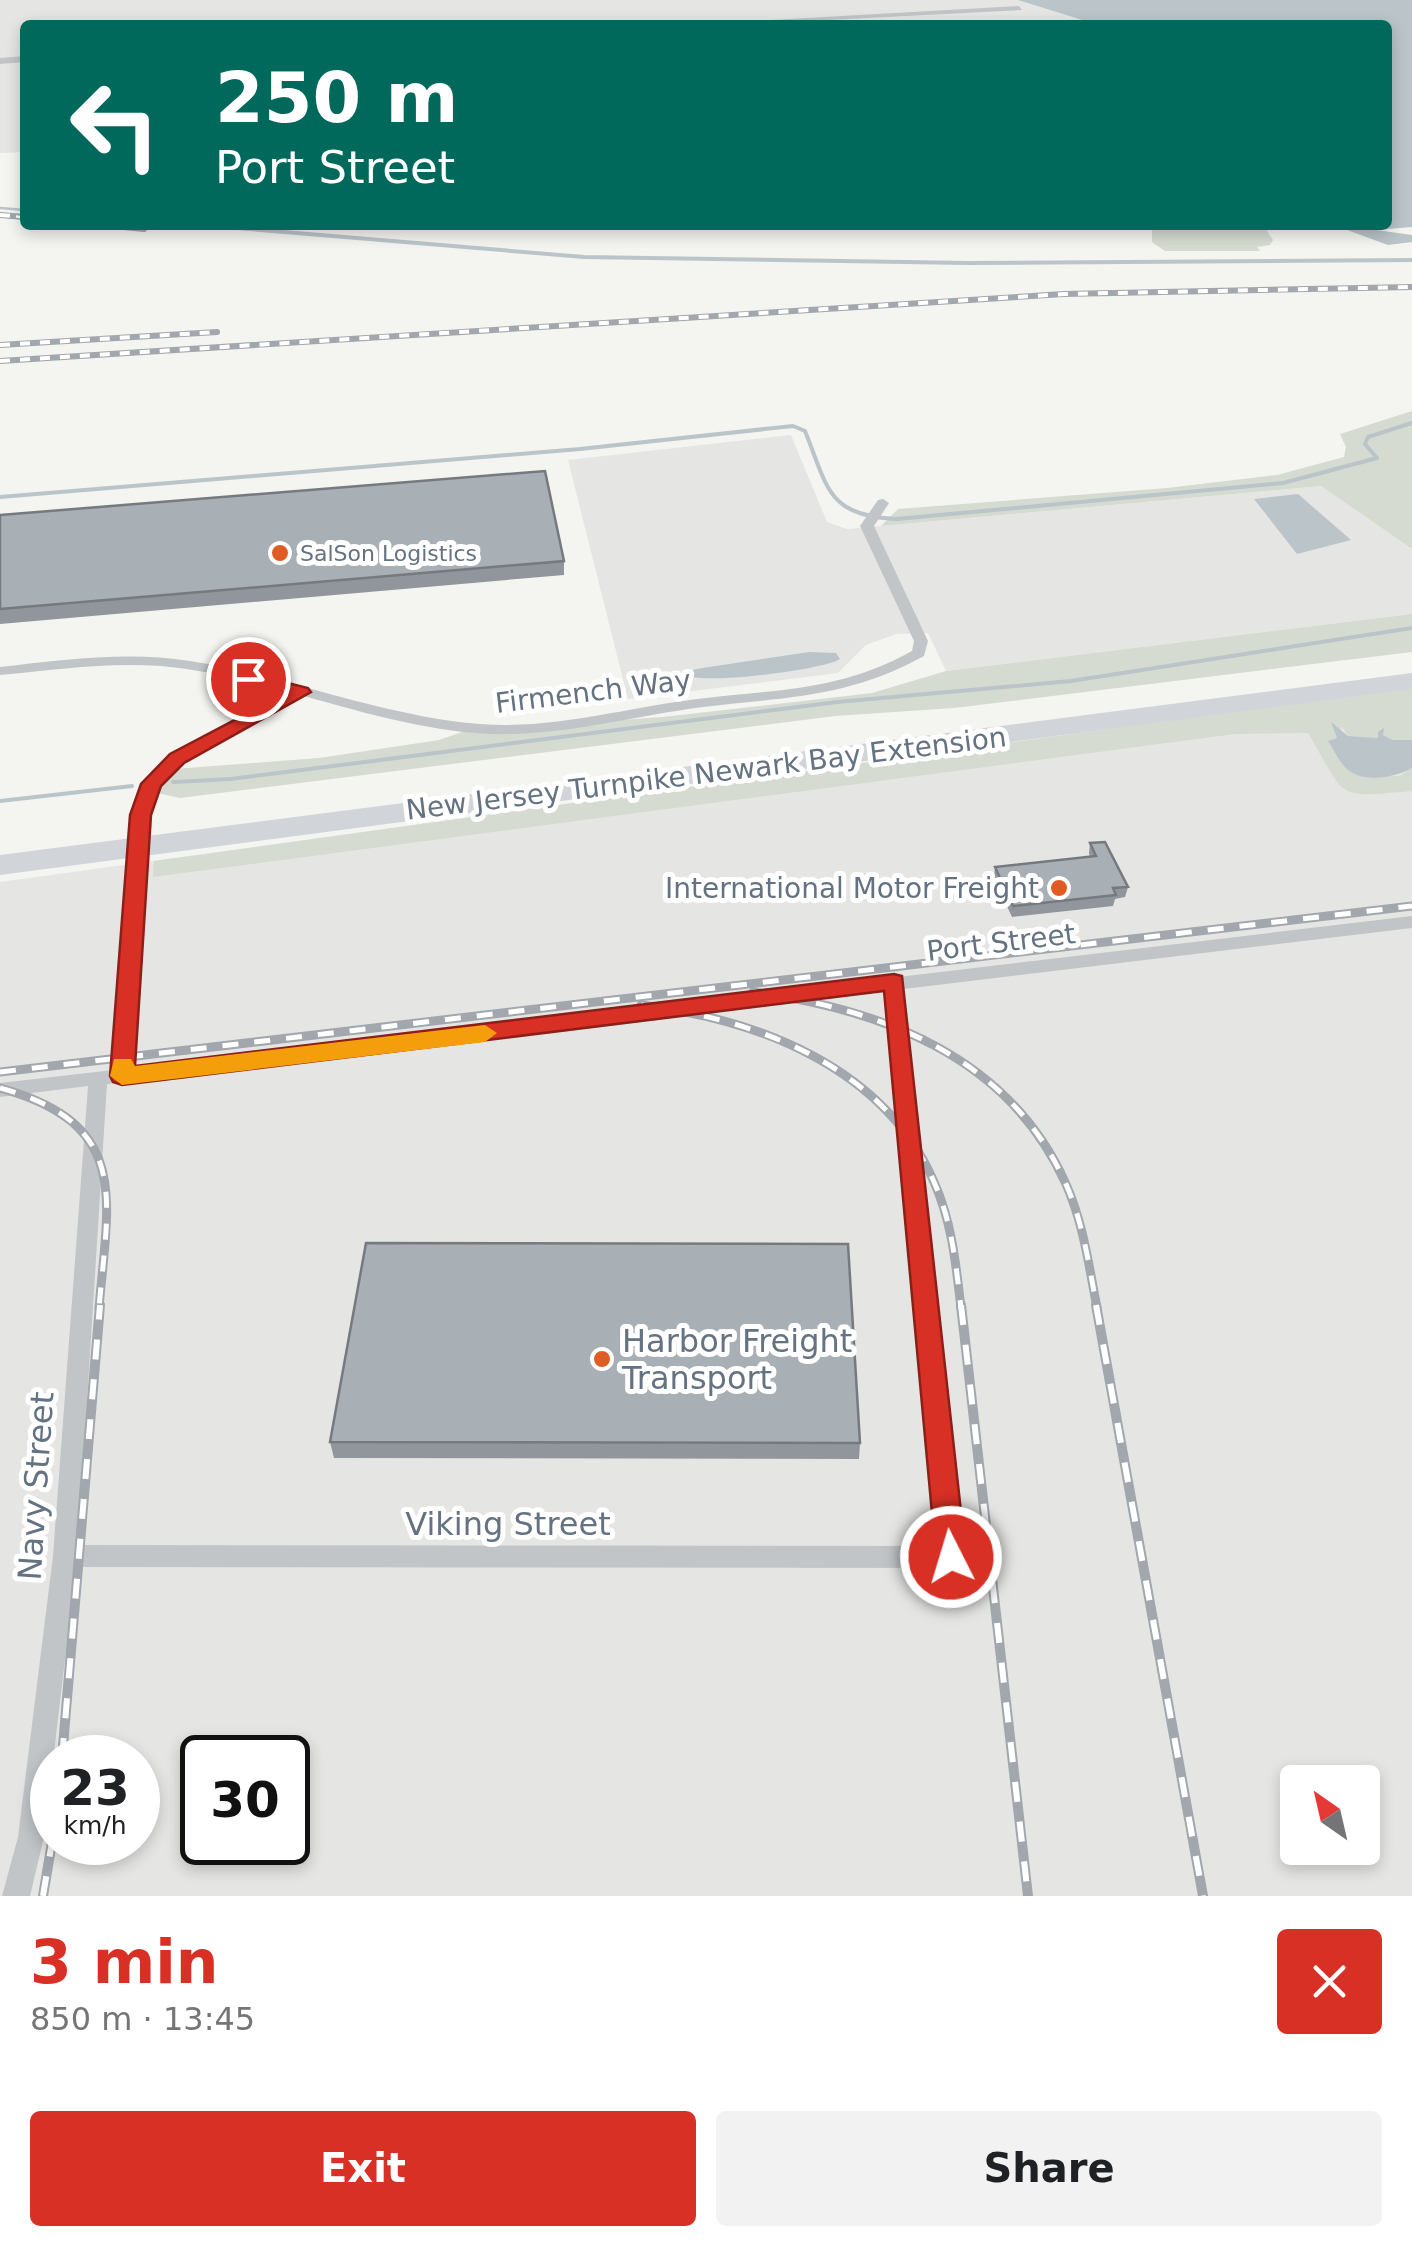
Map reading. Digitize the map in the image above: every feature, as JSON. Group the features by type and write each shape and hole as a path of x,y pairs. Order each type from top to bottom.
{"highway":[{"name":"New Jersey Turnpike Newark Bay Extension","path":"0,850 862,744 1412,671"},
{"name":"New Jersey Turnpike Newark Bay Extension","path":"0,865 1412,681"}],"street":[{"path":"785,20 1019,8"},
{"name":"Firmench Way","path":"0,671 132,659 190,665 406,718 486,729 549,726 680,705 842,688 886,673 918,653 921,641 874,514"},
{"name":"Navy Street","path":"16,1896 31,1837 65,1556 110,1077 140,815 152,784 177,759 301,692"},
{"name":"Port Street","path":"0,1090 1412,922"},
{"name":"Viking Street","path":"65,1556 951,1557 894,982"}],"shaded area":[{"path":"0,0 1018,0 1082,20 20,20 20,152 0,153"},
{"path":"1018,0 1412,0 1412,227 1392,229 1392,20 1082,20"},
{"path":"1152,230 1268,230 1273,240 1270,245 1257,247 1260,251 1165,251 1152,242"},
{"path":"1347,230 1412,235 1412,242 1388,245"},
{"path":"1412,411 1412,549 1321,486 881,526 898,509 1167,488 1277,475 1344,457 1346,447 1340,434"},
{"path":"791,435 827,522 847,529 1321,486 1412,549 1412,614 946,671 928,633 896,634 866,645 838,673 628,699 568,460"},
{"path":"1298,494 1351,540 1297,554 1254,499"},
{"path":"1412,614 1412,652 954,708 835,716 180,798 153,792 174,769 319,758 439,740 465,731 663,717 872,693 946,671"},
{"path":"809,652 836,653 840,659 765,675 690,676 693,670 702,668"},
{"path":"1412,687 1412,1896 0,1896 0,882"},
{"path":"1412,687 1412,740 1393,740 1383,735 1348,736 1342,727 1335,740 1329,741 1388,776 1400,776 1412,768 1412,791 1368,794 1345,790 1308,733 1235,734 153,877 154,861"},
{"path":"1331,722 1348,736 1378,738 1378,732 1384,728 1383,735 1393,740 1412,740 1412,768 1380,778 1354,774 1341,763 1328,741 1337,738"}],"building":[{"name":"SalSon Logistics","path":"545,471 564,561 0,609 0,515"},
{"name":"International Motor Freight","path":"1105,842 1128,887 1113,888 1116,895 1013,906 995,867 1096,856 1090,843"},
{"name":"Harbor Freight Transport","path":"366,1243 848,1244 860,1443 330,1442"}],"waterway":[{"path":"0,208 20,210"},
{"path":"261,230 584,257 968,263 1412,260"},
{"path":"0,497 580,449 793,426 805,431 826,483 843,505 874,517 897,519 1283,483 1377,458 1365,444 1368,437 1412,423"},
{"path":"173,782 231,779 837,702 1071,681 1412,628"},
{"path":"0,801 132,786"}],"railway":[{"path":"20,217 0,215 20,217"},
{"path":"0,361 1064,294 1412,287"},
{"path":"0,345 217,332"},
{"path":"0,1072 1412,906"},
{"path":"753,992 848,1011 893,1026 936,1046 975,1071 1010,1102 1040,1138 1065,1182 1081,1228 1097,1308"},
{"path":"641,1005 728,1022 771,1037 812,1055 850,1079 883,1107 912,1142 940,1197 952,1244 961,1308"},
{"path":"0,1088 43,1103 72,1122 92,1145 102,1171 106,1200 99,1308"},
{"path":"64,1735 100,1305"},
{"path":"961,1305 1028,1896"},
{"path":"1096,1305 1203,1896"},
{"path":"43,1896 48,1865"}],"slow traffic":[{"path":"123,1065 122,1076 485,1033"}],"place":[{"name":"SalSon Logistics","path":"280,553"},
{"name":"International Motor Freight","path":"1059,888"},
{"name":"Harbor Freight Transport","path":"602,1359"}],"route":[{"path":"248,679 301,692 177,759 152,784 140,815 122,1076 894,982 951,1557"}]}
